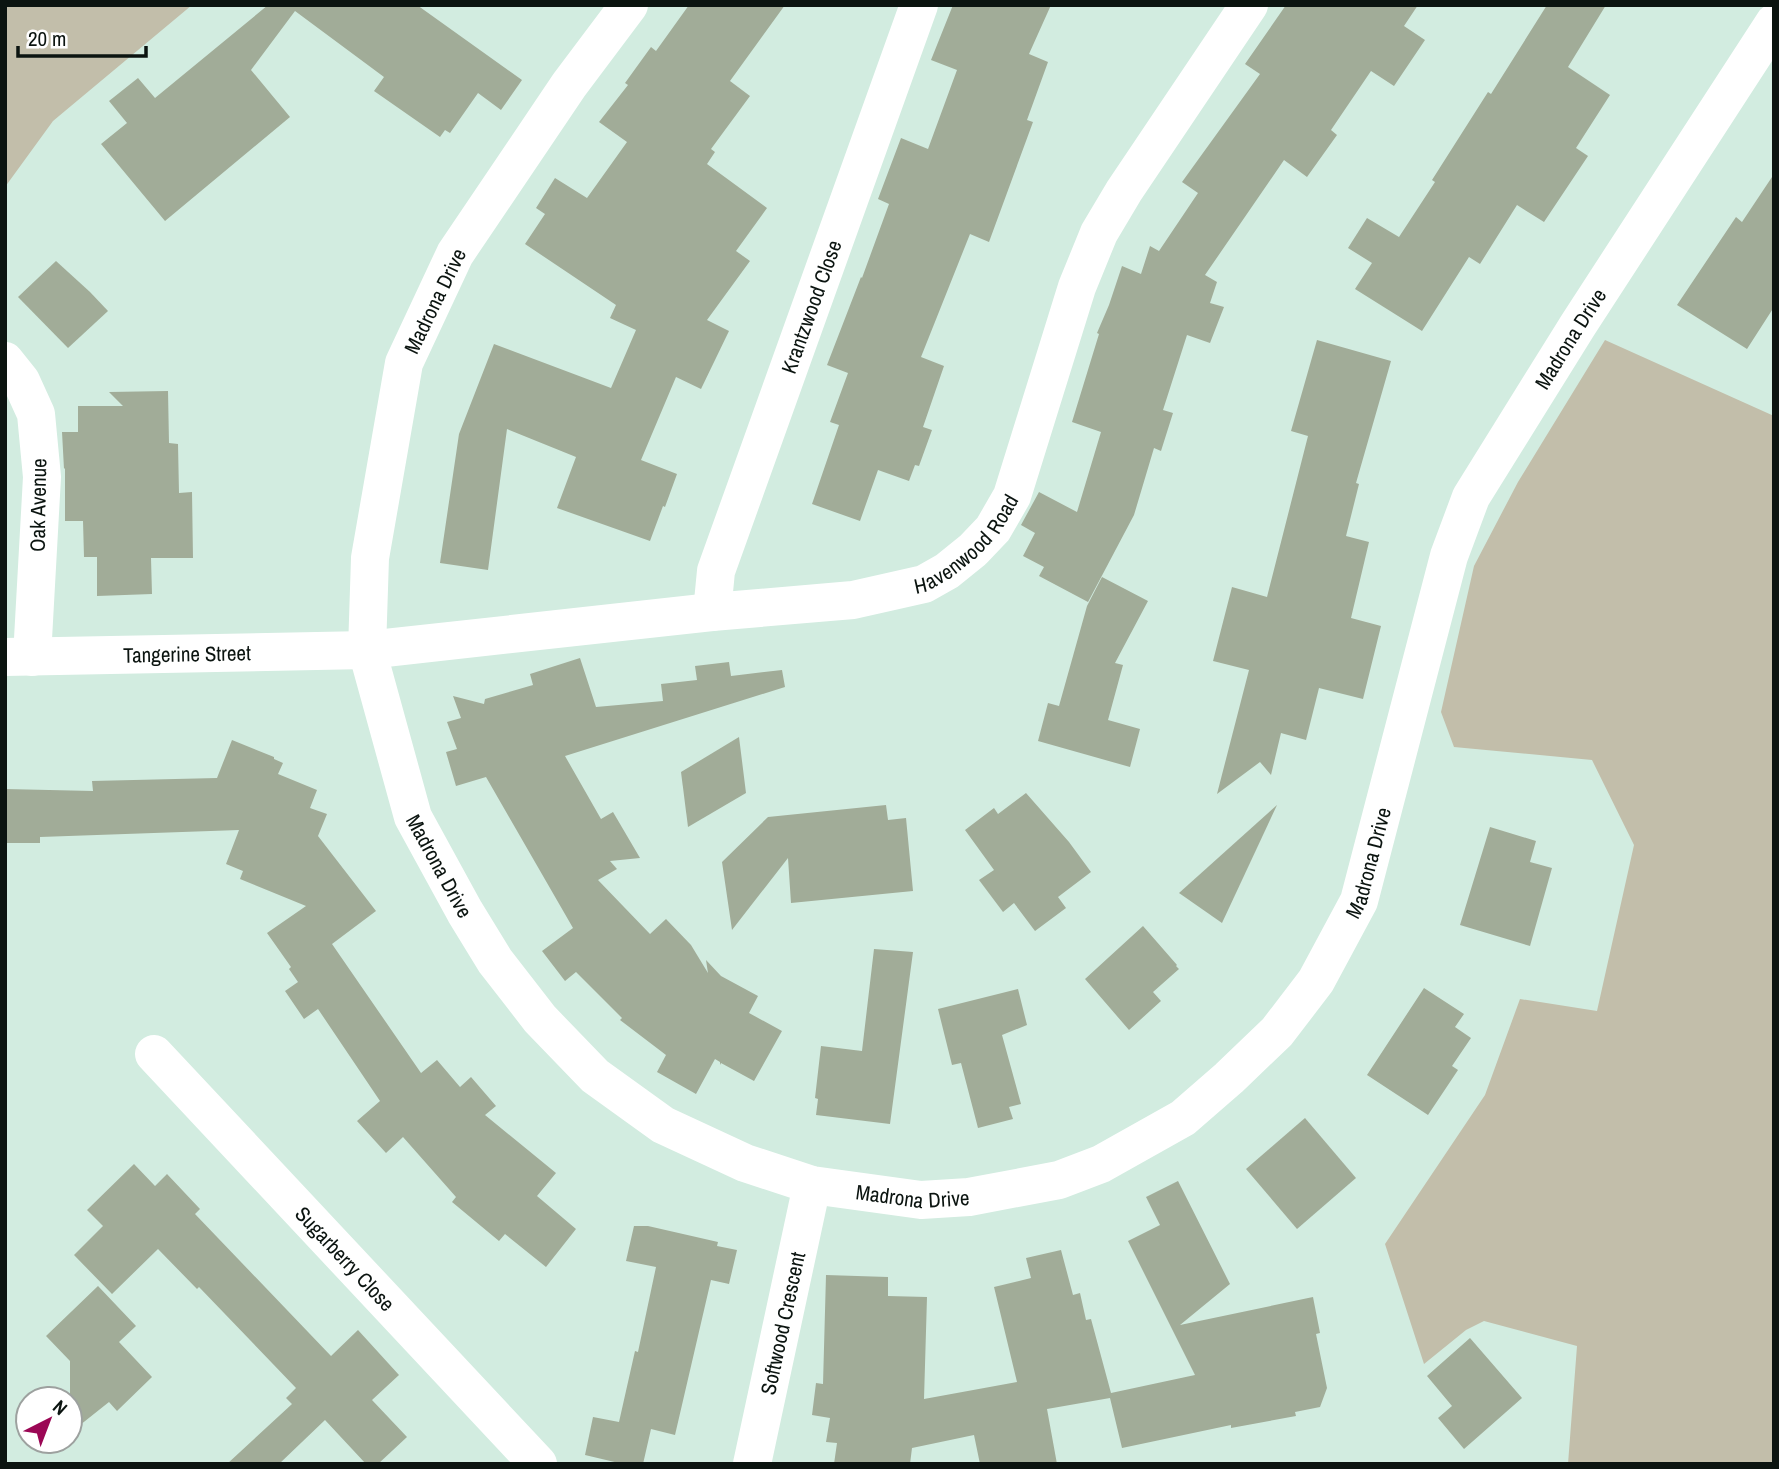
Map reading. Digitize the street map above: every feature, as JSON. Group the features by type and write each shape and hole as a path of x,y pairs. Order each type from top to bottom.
{"street":[{"name":"Madrona Drive","path":"629,5 569,85 455,254 404,363 370,558 367,650 413,817 495,961 540,1019 595,1076 663,1125 746,1163 812,1185 921,1200 969,1197 1059,1180 1101,1164 1183,1118 1276,1032 1316,981 1359,901 1449,556 1471,497 1578,325 1774,23"},
{"name":"Krantzwood Close","path":"712,612 716,571 919,5"},
{"name":"Havenwood Road","path":"367,650 712,612 853,600 924,584 947,570 973,550 993,529 1012,496 1077,287 1099,233 1124,191 1249,5"},
{"name":"Oak Avenue","path":"5,361 21,381 36,414 42,477 19,657"},
{"name":"Tangerine Street","path":"19,657 367,650"},
{"name":"Sugarberry Close","path":"154,1054 538,1464"},
{"name":"Softwood Crescent","path":"752,1464 812,1185"}],"shaded area":[{"path":"5,5 192,5 53,121 5,187"},
{"path":"1605,340 1774,416 1774,1464 1568,1464 1577,1346 1484,1321 1466,1330 1424,1364 1385,1244 1485,1095 1520,999 1597,1011 1634,845 1592,760 1454,747 1441,712 1474,566 1518,482"}],"building":[{"path":"268,5 417,5 522,80 501,110 478,93 450,133 445,130 440,137 374,91 384,77 295,11 251,70 290,117 165,221 101,144 127,123 109,101 138,78 155,98"},
{"path":"689,5 785,5 730,81 750,96 711,149 715,152 707,164 767,208 736,251 750,261 707,320 729,331 701,389 676,377 641,460 677,474 650,541 557,508 576,457 507,429 488,570 440,563 459,434 494,344 611,388 636,330 610,318 616,305 525,244 545,214 536,208 555,178 587,198 627,142 599,122 628,85 625,83 651,47 656,51"},
{"path":"953,5 1051,5 1029,54 1048,62 1027,120 1033,122 989,242 970,234 921,357 944,366 923,427 932,430 919,466 915,465 909,481 878,470 860,521 812,504 839,425 830,422 848,373 827,365 889,204 878,199 901,138 928,149 957,70 931,60"},
{"path":"1286,5 1418,5 1404,26 1425,40 1394,86 1371,71 1331,130 1337,135 1307,177 1284,160 1205,275 1217,282 1210,303 1224,307 1210,343 1187,335 1163,410 1173,413 1161,451 1154,448 1134,515 1088,602 1039,576 1044,567 1023,556 1035,533 1021,525 1039,492 1077,512 1101,432 1072,422 1099,334 1097,333 1122,266 1141,274 1150,246 1159,251 1198,193 1182,182 1260,74 1245,64"},
{"path":"1547,5 1606,5 1568,67 1610,95 1576,148 1588,156 1544,222 1517,205 1480,264 1469,257 1422,331 1355,289 1372,263 1348,248 1367,218 1399,237 1488,92 1491,94"},
{"path":"1774,174 1774,307 1747,349 1677,305 1736,217 1742,222"},
{"path":"56,261 108,311 68,348 18,297"},
{"path":"1317,340 1391,361 1356,483 1359,484 1346,536 1369,542 1351,618 1381,626 1363,699 1319,688 1306,740 1281,733 1271,775 1260,762 1217,794 1249,670 1213,661 1232,587 1267,597 1308,436 1291,431"},
{"path":"168,391 169,443 178,444 179,493 192,492 193,558 151,558 152,594 97,596 97,557 84,557 83,521 65,521 62,432 78,432 78,406 123,406 109,392"},
{"path":"1102,577 1148,601 1115,663 1123,665 1108,720 1140,729 1130,767 1038,741 1048,703 1059,706 1087,606"},
{"path":"580,658 596,707 663,701 661,684 697,680 695,666 729,662 731,676 782,670 785,687 565,756 601,819 613,812 640,858 610,861 617,869 598,880 650,934 666,919 691,945 708,973 706,960 721,976 758,996 749,1013 782,1031 754,1081 721,1063 720,1065 715,1059 696,1094 657,1072 666,1055 620,1020 622,1018 576,972 565,981 542,951 573,928 486,777 456,786 446,752 457,749 447,722 461,718 453,696 484,704 485,699 533,685 530,674"},
{"path":"739,737 746,793 688,827 681,772"},
{"path":"232,740 274,757 283,763 278,774 317,790 310,808 327,814 318,836 376,911 332,944 421,1073 437,1060 460,1087 471,1077 496,1106 485,1115 556,1173 537,1196 576,1229 546,1267 505,1234 499,1241 452,1202 456,1197 403,1137 386,1153 357,1121 380,1101 318,1009 304,1019 285,991 298,982 289,969 291,967 267,933 306,906 240,879 243,871 226,864 239,830 40,837 40,843 5,843 5,789 93,791 92,781 217,778"},
{"path":"1026,793 1091,872 1058,897 1066,908 1035,931 1014,903 1003,912 979,880 994,870 965,830 994,808 998,814"},
{"path":"886,805 888,820 906,818 913,891 791,903 788,858 732,930 722,862 768,817"},
{"path":"1277,805 1222,923 1179,893"},
{"path":"1490,827 1536,841 1530,862 1552,868 1530,946 1460,925"},
{"path":"1143,926 1179,969 1153,992 1161,1001 1129,1030 1085,979"},
{"path":"874,949 913,952 890,1124 816,1115 818,1099 815,1098 821,1046 862,1051"},
{"path":"1424,988 1464,1014 1455,1027 1471,1038 1452,1066 1458,1070 1428,1115 1367,1075"},
{"path":"1018,989 1027,1025 1002,1035 1021,1104 1009,1107 1013,1119 978,1128 961,1063 952,1065 938,1009"},
{"path":"1305,1118 1356,1178 1297,1229 1246,1169"},
{"path":"134,1164 155,1186 167,1174 200,1209 195,1214 331,1356 358,1330 399,1375 372,1400 407,1437 378,1464 366,1464 325,1420 279,1464 227,1464 292,1404 286,1398 296,1388 199,1287 197,1289 158,1249 112,1294 74,1255 103,1226 87,1210"},
{"path":"1178,1181 1230,1284 1180,1325 1313,1297 1320,1333 1316,1334 1327,1388 1320,1407 1295,1412 1296,1416 1231,1428 1231,1425 1122,1448 1110,1398 1047,1409 1057,1464 980,1464 974,1435 912,1448 910,1464 834,1464 837,1443 826,1442 830,1418 812,1415 816,1383 823,1384 826,1275 888,1277 888,1296 927,1297 924,1399 1017,1382 994,1287 1031,1278 1026,1258 1061,1250 1073,1295 1080,1293 1086,1320 1091,1319 1111,1393 1195,1375 1128,1241 1160,1225 1146,1197"},
{"path":"634,1226 648,1226 718,1242 717,1246 737,1250 729,1284 711,1280 675,1435 651,1429 643,1464 623,1464 585,1455 593,1417 619,1422 635,1351 638,1352 656,1267 626,1261"},
{"path":"98,1286 136,1326 119,1342 152,1377 117,1411 109,1402 84,1422 84,1385 70,1385 70,1361 46,1336"},
{"path":"1470,1338 1522,1398 1464,1449 1438,1418 1452,1406 1427,1376"}]}
